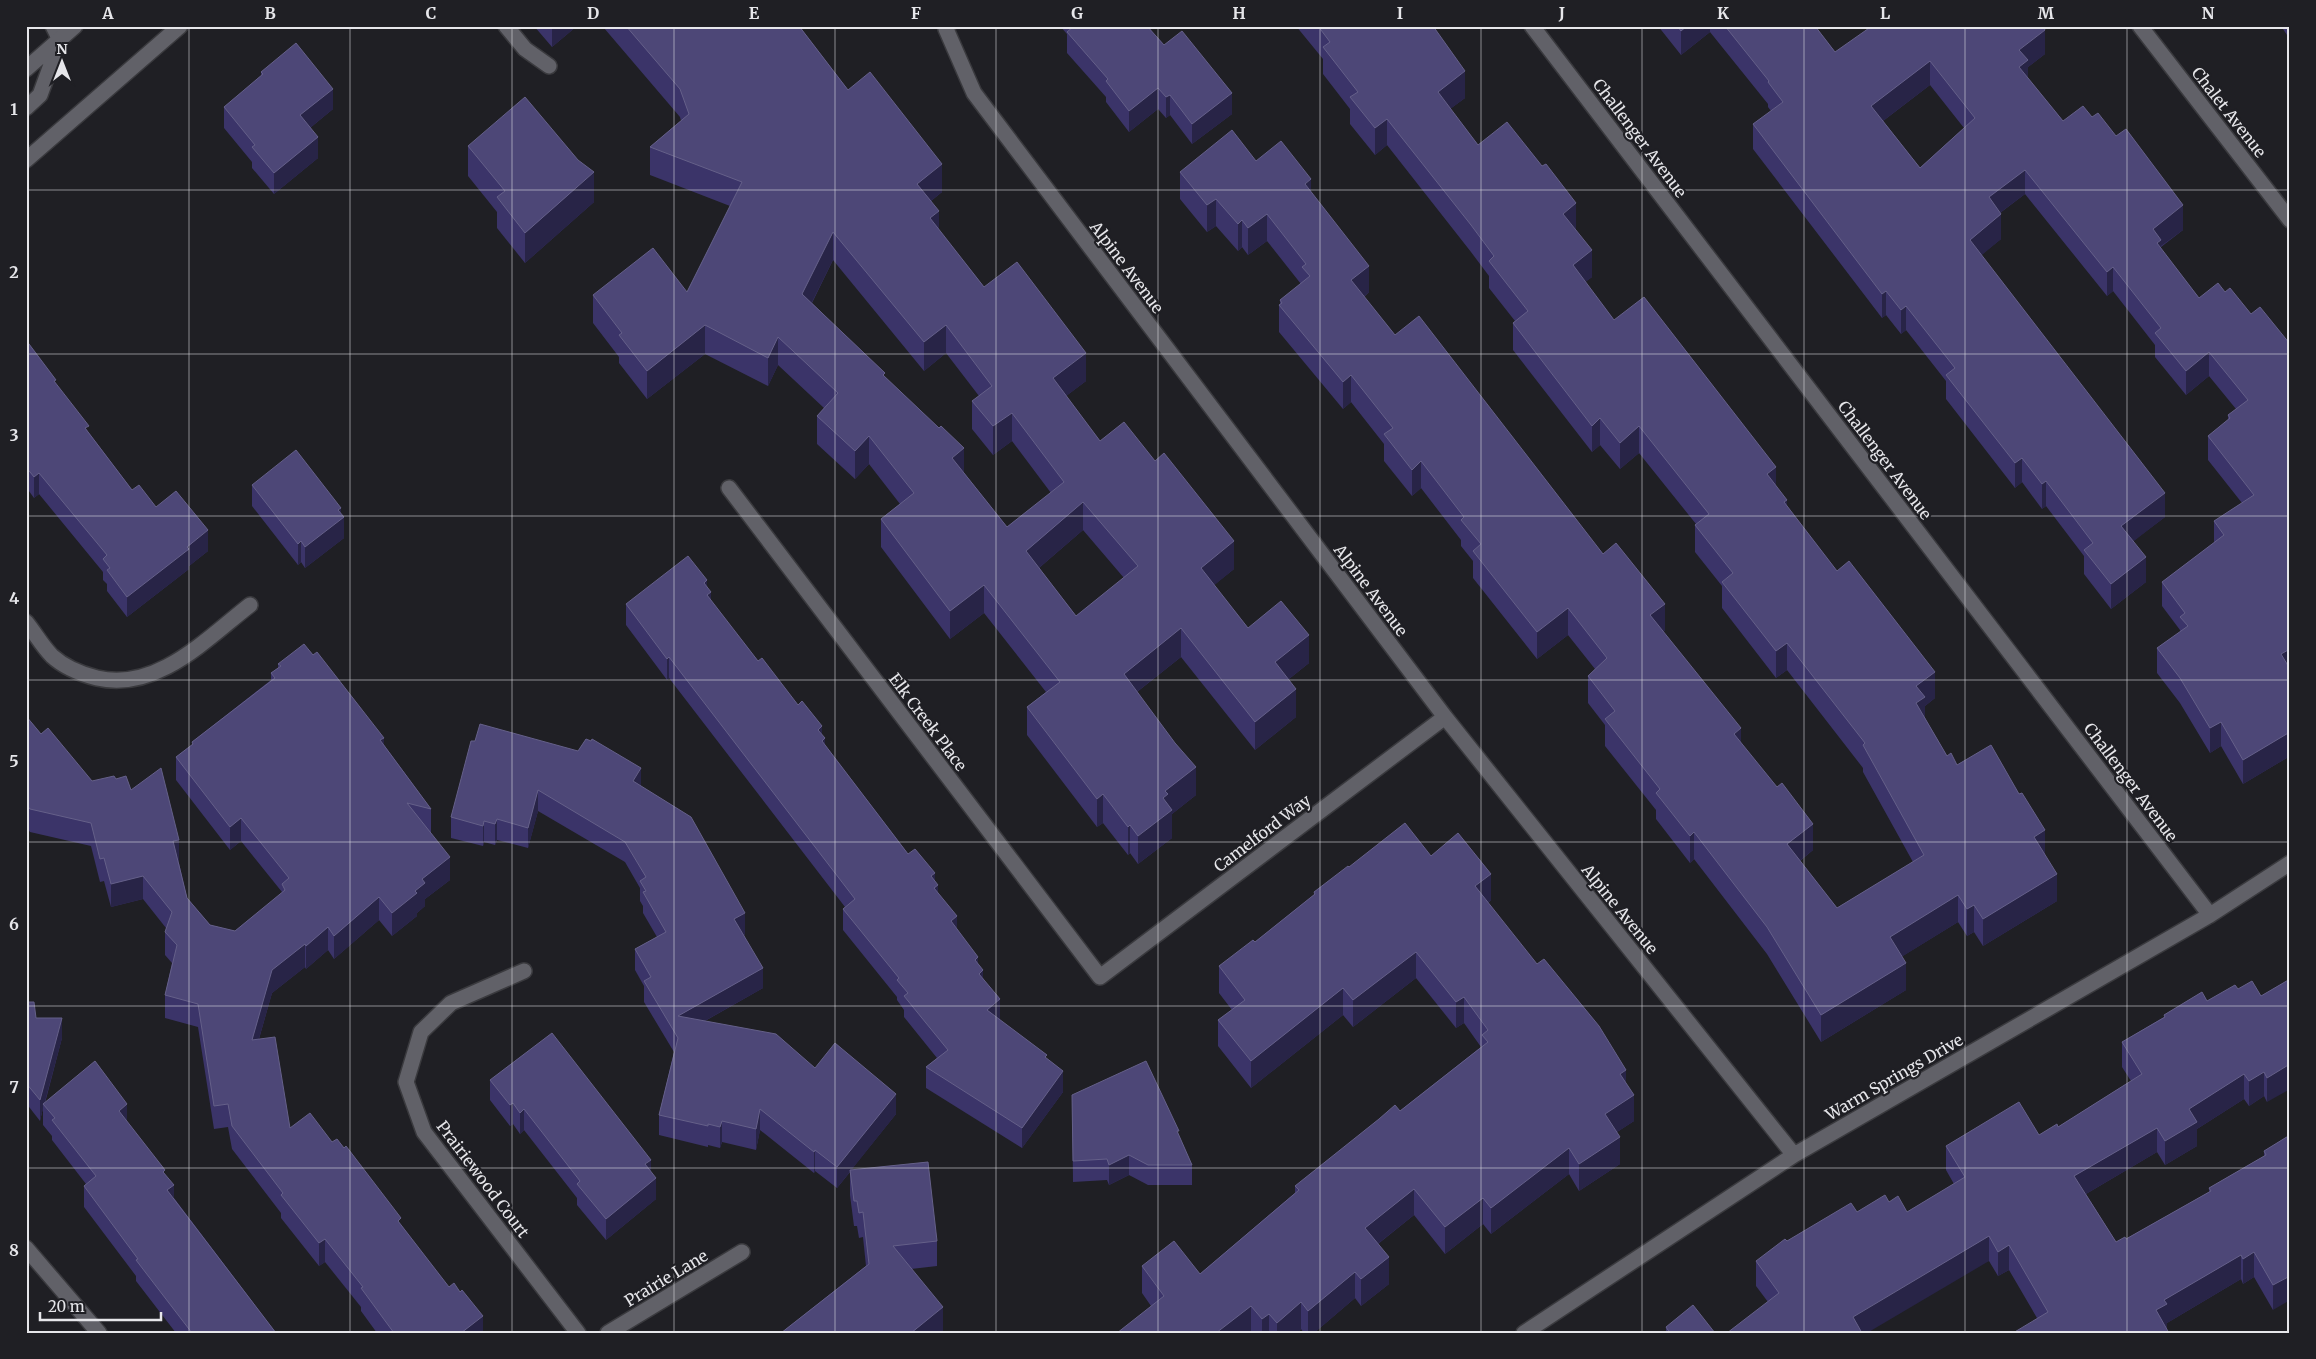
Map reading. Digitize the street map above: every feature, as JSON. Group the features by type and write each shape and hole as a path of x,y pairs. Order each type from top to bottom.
{"street":[{"path":"26,69 57,33 75,26"},
{"path":"26,160 180,26"},
{"path":"506,26 525,49 549,66"},
{"name":"Challenger Avenue","path":"1532,26 2210,915"},
{"name":"Chalet Avenue","path":"2140,26 2290,220"},
{"name":"Alpine Avenue","path":"947,28 974,93 1445,717 1794,1155"},
{"path":"26,108 40,95 57,33"},
{"name":"Elk Creek Place","path":"729,488 1100,977"},
{"path":"26,622 52,655 69,667 87,676 107,680 128,680 150,676 169,667 250,605"},
{"name":"Camelford Way","path":"1100,977 1445,717"},
{"name":"Warm Springs Drive","path":"1524,1333 1794,1155 2210,915 2290,863"},
{"name":"Prairiewood Court","path":"524,971 452,1003 421,1032 406,1082 424,1132 578,1333"},
{"path":"26,1248 99,1333"},
{"name":"Prairie Lane","path":"608,1333 742,1252"}],"building":[{"path":"626,26 799,26 848,90 870,72 942,164 917,184 939,211 930,218 984,287 1017,262 1086,353 1053,378 1100,441 1124,422 1155,461 1164,453 1234,541 1201,568 1248,628 1281,601 1309,635 1275,662 1296,689 1255,722 1181,628 1124,674 1175,743 1196,767 1165,791 1168,794 1163,798 1172,810 1138,836 1130,825 1128,827 1103,794 1097,799 1027,707 1060,682 984,585 950,611 881,519 914,493 869,436 855,451 817,416 838,393 778,337 768,358 705,325 647,371 619,335 622,333 593,295 653,248 687,292 742,182 650,147 689,114 680,89","holes":["833,232 924,342 946,325 992,386 972,401 993,426 1012,413 1064,482 1007,527 952,458 964,448 941,426 939,428 883,375 885,373 802,294","1083,502 1138,566 1076,616 1026,551"]},
{"path":"1074,26 1147,26 1164,45 1182,31 1232,93 1192,124 1170,95 1166,97 1158,88 1129,111 1106,81 1108,79 1067,32"},
{"path":"1318,26 1433,26 1465,71 1438,92 1478,145 1507,122 1542,166 1546,164 1576,203 1563,214 1592,250 1573,265 1614,320 1644,297 1776,467 1767,474 1787,500 1784,502 1837,571 1849,561 1935,672 1916,686 1925,697 1916,703 1947,756 1951,753 1957,765 1991,745 2019,794 2022,793 2045,830 2034,837 2057,874 1983,919 1974,905 1967,909 1958,895 1890,937 1906,963 1821,1015 1767,927 1694,832 1690,836 1656,793 1660,789 1605,719 1615,711 1588,676 1607,658 1568,608 1537,632 1473,551 1481,544 1461,520 1464,517 1421,461 1412,470 1384,434 1393,428 1351,375 1343,382 1279,305 1282,303 1280,300 1310,276 1302,267 1306,264 1267,214 1248,228 1242,220 1238,224 1216,199 1207,205 1180,172 1232,130 1256,161 1281,141 1311,179 1305,184 1369,266 1351,280 1395,335 1419,316 1603,554 1616,543 1665,604 1650,615 1741,728 1734,734 1777,787 1782,783 1813,824 1787,844 1837,908 1924,855 1863,745 1865,743 1787,643 1776,651 1722,582 1733,573 1695,525 1709,514 1639,426 1620,443 1600,418 1592,426 1513,323 1528,311 1489,261 1494,256 1387,119 1375,128 1350,97 1358,92 1323,47 1330,42"},
{"path":"1677,26 1687,26 1681,31"},
{"path":"1725,26 1815,26 1835,52 1872,26 2043,26 2045,30 2019,50 2028,60 2019,67 2063,121 2083,106 2092,117 2098,113 2116,136 2126,129 2183,205 2153,229 2161,240 2157,243 2199,298 2218,283 2225,292 2230,288 2251,314 2260,307 2290,344 2290,649 2281,654 2290,669 2290,732 2243,760 2221,722 2210,728 2180,678 2157,648 2188,626 2180,617 2185,613 2162,582 2224,535 2214,521 2254,495 2208,436 2230,418 2228,415 2248,400 2209,352 2186,371 2155,333 2161,328 2113,267 2107,272 2025,170 1989,197 2001,214 1970,240 2165,493 2121,526 2146,557 2111,584 2084,550 2093,543 2046,481 2042,484 2022,458 2015,463 1946,375 1955,368 1906,306 1901,310 1886,291 1882,294 1753,124 1783,102 1769,81","holes":["1930,61 1975,118 1920,168 1871,106"]},
{"path":"296,43 333,89 300,115 318,137 274,173 252,147 255,145 224,107 263,74 261,72"},
{"path":"525,97 578,160 594,172 525,233 497,197 505,191 468,146"},
{"path":"26,340 56,380 54,381 89,426 85,428 132,490 139,485 156,507 176,491 208,530 187,547 189,549 127,597 107,570 110,568 103,559 107,555 39,473 34,477 26,467"},
{"path":"296,450 341,508 338,510 344,517 305,547 301,541 298,544 252,485"},
{"path":"688,556 707,580 704,583 711,592 707,595 758,661 762,658 798,705 802,701 822,726 818,730 825,738 822,741 908,854 915,849 935,873 931,876 938,885 934,888 957,916 951,921 978,957 975,960 983,970 979,974 1000,999 987,1010 1047,1055 1045,1057 1063,1071 1022,1128 926,1067 948,1050 904,996 908,993 897,980 899,978 843,909 855,899 626,604"},
{"path":"304,644 313,655 317,652 384,738 380,740 431,809 407,803 450,857 422,879 425,883 415,891 417,893 392,913 379,897 334,936 328,927 306,946 305,944 272,970 252,1040 275,1037 290,1128 310,1113 332,1142 337,1139 344,1148 346,1146 401,1218 398,1221 449,1287 454,1283 483,1316 461,1333 394,1333 361,1288 363,1287 325,1239 319,1243 281,1195 283,1193 232,1126 228,1104 214,1106 198,1004 165,995 177,945 165,932 172,912 143,876 111,884 104,858 100,859 91,823 30,809 26,804 26,716 41,734 48,728 92,781 114,776 116,779 126,776 131,790 161,768 179,840 173,841 187,898 210,925 235,931 285,890 282,884 289,878 241,818 230,827 176,757 193,744 192,742 275,678 271,673 281,666 278,664"},
{"path":"480,724 578,751 586,739 591,741 592,739 641,768 633,781 691,817 745,913 734,919 763,968 678,1016 776,1034 815,1068 835,1043 896,1094 837,1167 815,1150 814,1152 760,1109 756,1129 722,1121 720,1127 708,1124 708,1126 659,1115 678,1038 644,981 651,977 635,949 666,932 643,892 646,891 640,881 646,877 625,842 538,790 528,828 497,819 495,824 484,821 483,826 451,817 471,741 475,741"},
{"path":"1405,823 1431,856 1458,833 1491,874 1475,886 1537,964 1544,959 1599,1026 1626,1070 1620,1074 1634,1095 1605,1114 1620,1137 1579,1164 1569,1148 1491,1208 1483,1198 1445,1227 1414,1189 1365,1228 1389,1257 1361,1279 1355,1272 1308,1311 1301,1302 1277,1323 1269,1314 1262,1319 1251,1306 1216,1333 1117,1333 1164,1296 1142,1266 1174,1241 1200,1274 1299,1190 1295,1186 1395,1105 1400,1111 1488,1042 1482,1035 1488,1030 1464,997 1456,1002 1416,952 1353,1000 1343,988 1251,1061 1218,1020 1245,1000 1219,966 1253,940 1255,942 1315,894 1314,892"},
{"path":"2290,979 2290,1064 2267,1078 2264,1072 2249,1081 2244,1074 2189,1109 2197,1122 2165,1141 2157,1128 2074,1176 2116,1242 2125,1237 2126,1239 2211,1191 2209,1188 2266,1155 2264,1151 2290,1135 2290,1276 2273,1285 2254,1252 2243,1259 2241,1255 2164,1300 2167,1304 2156,1310 2169,1333 2013,1333 2048,1312 2009,1245 1998,1252 1989,1236 1853,1317 1862,1333 1727,1333 1779,1293 1756,1261 1785,1239 1787,1241 1851,1203 1857,1212 1885,1195 1889,1202 1898,1196 1907,1212 1965,1177 1946,1146 2019,1102 2039,1135 2057,1124 2058,1127 2142,1074 2122,1042 2165,1017 2164,1015 2202,992 2207,1001 2235,985 2238,989 2252,981 2261,996"},
{"path":"26,1002 34,1002 36,1018 62,1018 40,1100 26,1083"},
{"path":"552,1033 651,1160 645,1164 656,1178 606,1219 577,1184 580,1181 524,1109 520,1113 513,1103 510,1105 490,1080"},
{"path":"95,1061 127,1104 119,1111 165,1170 163,1172 174,1185 167,1190 276,1333 192,1333 136,1260 138,1259 84,1186 96,1176 52,1120 55,1118 43,1104"},
{"path":"1146,1061 1179,1131 1177,1131 1192,1165 1148,1165 1129,1155 1109,1165 1107,1159 1073,1161 1072,1095"},
{"path":"928,1162 937,1241 893,1246 943,1307 911,1333 781,1333 869,1264 863,1212 859,1213 857,1201 854,1201 850,1170"},
{"path":"1693,1305 1715,1333 1670,1333 1666,1327"}]}
